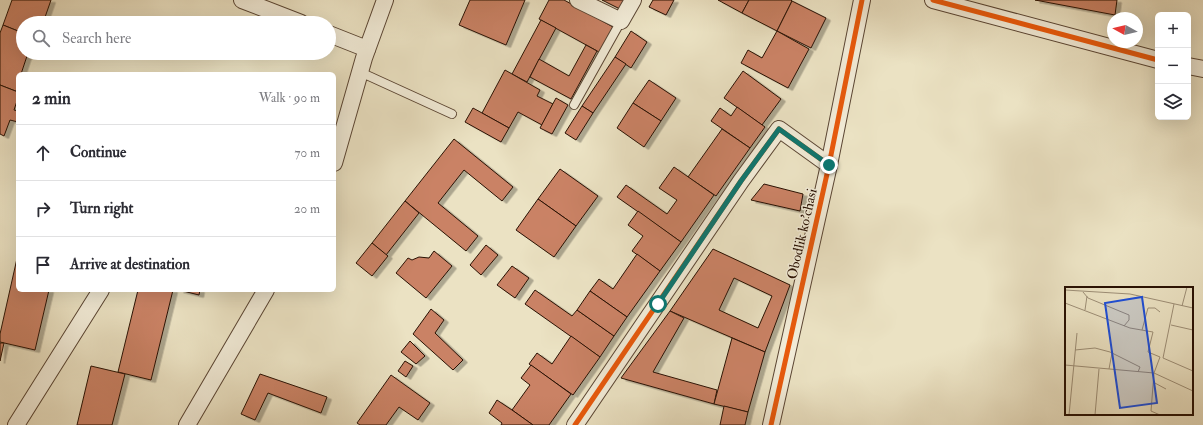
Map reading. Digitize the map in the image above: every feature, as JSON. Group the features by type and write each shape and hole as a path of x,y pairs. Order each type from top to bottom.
{"street":[{"path":"242,0 283,16"},
{"path":"336,156 367,49 385,0"},
{"path":"578,0 621,21 633,0"},
{"name":"Obodlik ko'chasi","path":"771,425 829,165 862,0"},
{"path":"933,0 969,4 1024,25 1155,59"},
{"path":"336,37 367,49"},
{"path":"1191,67 1203,69"},
{"path":"575,425 741,181 779,129 829,165"},
{"path":"16,425 100,292"},
{"path":"187,425 265,292"}],"lane":[{"path":"574,104 621,21"},
{"path":"360,72 452,114"}],"building":[{"path":"12,0 51,0 45,16 16,16 16,30 3,25"},
{"path":"470,0 525,0 506,45 459,25"},
{"path":"549,0 564,0 613,27 599,52 539,19"},
{"path":"602,0 630,0 624,11"},
{"path":"653,0 674,0 666,15 649,7"},
{"path":"718,0 749,0 742,13"},
{"path":"749,0 792,1 777,31 742,13"},
{"path":"1035,0 1117,0 1115,12 1107,12 1107,14"},
{"path":"792,1 826,18 811,48 777,31"},
{"path":"541,20 556,28 527,82 512,74"},
{"path":"3,25 16,30 16,60 26,60 22,72 16,72 16,91 0,85 0,33"},
{"path":"631,31 647,42 631,68 615,57"},
{"path":"777,31 809,49 788,88 741,63 748,50 762,58"},
{"path":"586,45 597,51 571,99 530,77 539,59 569,76"},
{"path":"615,57 626,64 593,113 582,106"},
{"path":"505,70 540,90 537,96 553,104 542,125 518,112 509,128 482,113"},
{"path":"743,71 781,99 762,125 724,98"},
{"path":"649,80 676,98 661,121 633,103"},
{"path":"0,85 16,91 16,104 14,110 16,110 16,122 10,120 4,136 0,134"},
{"path":"556,98 568,105 552,134 540,128"},
{"path":"633,103 661,121 644,147 617,128"},
{"path":"582,106 593,113 576,140 565,133"},
{"path":"737,107 765,127 750,148 711,121 720,108 731,116"},
{"path":"473,108 509,128 501,142 465,122"},
{"path":"722,129 750,148 716,196 688,177"},
{"path":"454,139 513,187 502,201 464,170 438,203 478,236 466,251 405,201"},
{"path":"674,167 714,195 681,242 617,197 626,185 667,214 677,200 659,188"},
{"path":"560,169 598,196 576,226 538,199"},
{"path":"764,184 803,194 800,211 751,200"},
{"path":"538,199 576,226 554,257 516,230"},
{"path":"405,201 419,213 386,255 372,243"},
{"path":"638,211 681,242 660,271 632,251 643,236 628,225"},
{"path":"372,243 388,256 372,276 356,263"},
{"path":"486,245 498,255 481,275 470,265"},
{"path":"713,249 790,285 765,352 670,311","holes":["734,278 772,296 758,328 719,310"]},
{"path":"434,251 452,266 426,298 396,273 408,258 412,260 419,257 429,258"},
{"path":"637,254 660,271 627,317 590,291 599,279 613,289"},
{"path":"16,263 16,292 49,292 35,350 0,342 0,334"},
{"path":"512,266 529,278 515,298 497,285"},
{"path":"535,290 572,316 577,310 614,336 600,357 525,304"},
{"path":"590,291 627,317 614,336 577,310"},
{"path":"138,292 173,292 151,380 118,372"},
{"path":"187,292 200,292 199,295"},
{"path":"431,309 444,320 435,333 463,360 453,370 413,334"},
{"path":"670,311 684,318 653,372 717,390 714,404 621,378"},
{"path":"571,336 600,357 573,395 529,364 537,353 552,364"},
{"path":"732,338 765,352 748,412 714,404"},
{"path":"410,341 425,356 416,364 401,352"},
{"path":"0,343 4,343 0,361"},
{"path":"405,361 413,366 406,377 398,371"},
{"path":"531,365 571,394 549,425 533,425 512,410 530,385 521,378"},
{"path":"91,366 125,374 112,425 77,425"},
{"path":"260,374 327,397 321,413 268,393 255,420 241,414"},
{"path":"391,375 430,403 418,420 399,407 386,425 360,425 357,423"},
{"path":"497,400 533,425 501,425 502,423 489,413"},
{"path":"724,406 748,412 745,425 720,425"}],"cycle path":[{"path":"771,425 829,165 862,0"},
{"path":"933,0 1155,59"},
{"path":"575,425 741,181 779,129 829,165"}],"route":[{"path":"658,304 741,181 779,129 829,165"}]}
